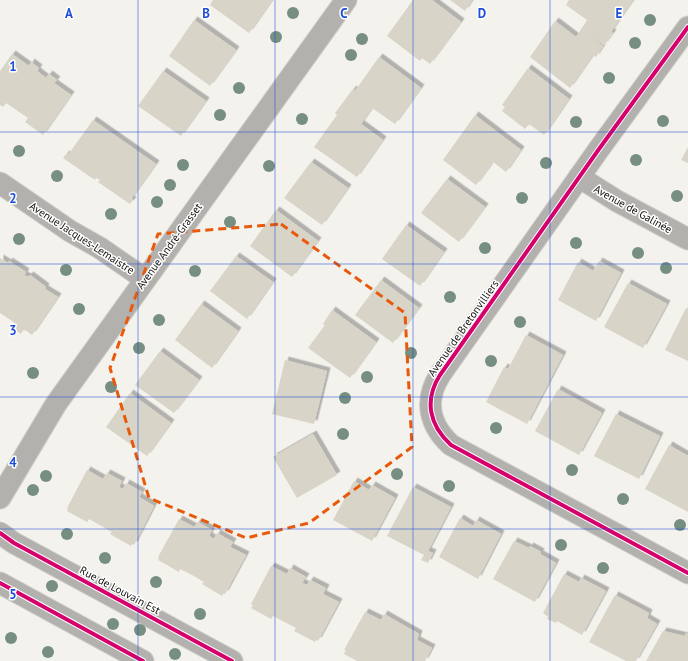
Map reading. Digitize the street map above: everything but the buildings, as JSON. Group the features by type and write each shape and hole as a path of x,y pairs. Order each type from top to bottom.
{"street":[{"name":"Avenue André-Grasset","path":"0,498 56,404 346,0"},
{"name":"Avenue de Bretonvilliers","path":"688,27 579,177 435,382 430,398 432,415 438,431 451,445 688,573"},
{"name":"Avenue de Galinée","path":"579,177 617,201 688,239"},
{"name":"Avenue Jacques-Lemaistre","path":"0,183 70,232 100,248 145,279"},
{"name":"Rue de Louvain Est","path":"0,533 14,543 232,661"},
{"path":"0,583 142,661"}],"highlighted area":[{"path":"281,224 405,313 412,447 309,523 246,538 149,498 110,368 158,234"}],"cycle path":[{"path":"688,27 599,149 440,375 435,384 431,403 431,412 434,421 438,429 451,445 688,573"},
{"path":"0,533 14,543 232,661"},
{"path":"0,583 143,661"}]}
